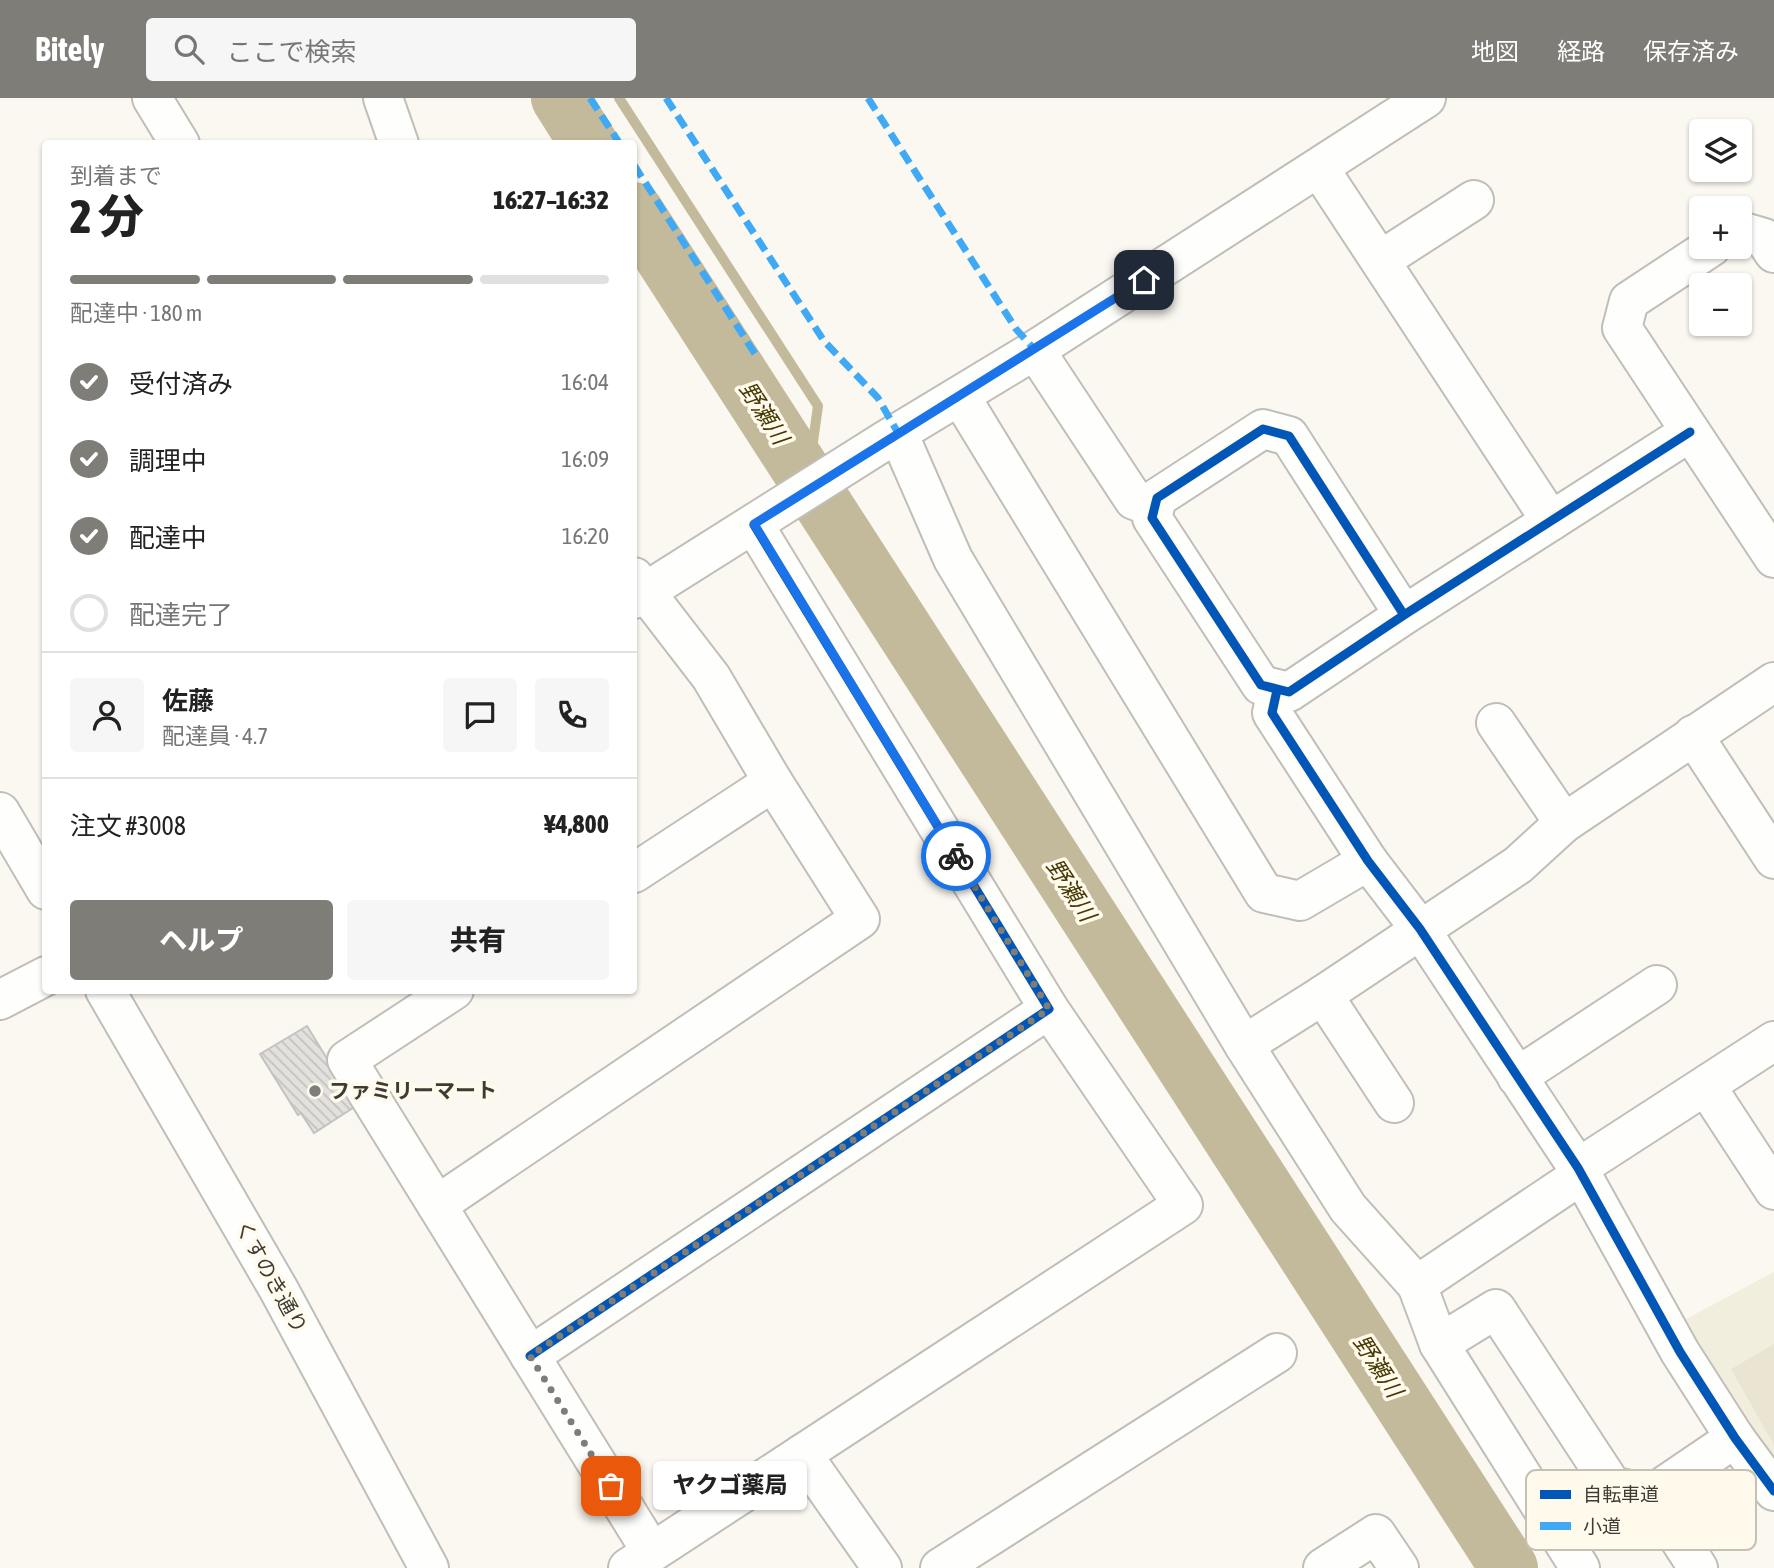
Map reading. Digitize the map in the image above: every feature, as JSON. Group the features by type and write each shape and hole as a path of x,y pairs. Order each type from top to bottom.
{"street":[{"path":"152,98 178,140"},
{"path":"383,98 398,140"},
{"path":"437,1205 860,919 773,782 711,677 637,589 766,516 1035,350 1426,98"},
{"path":"1319,168 1551,521"},
{"path":"1381,260 1474,200"},
{"path":"1752,234 1764,238 1774,253"},
{"path":"1693,259 1629,301 1622,328 1774,558"},
{"path":"1035,350 1134,500 1154,508"},
{"path":"960,396 1264,893 1300,901 1368,861"},
{"path":"1404,615 1289,436 1263,429 1157,498 1152,518 1261,685 1289,692 1690,432"},
{"path":"892,436 953,559 1244,1045 1348,1208 1417,1285 1440,1344 1526,1482"},
{"path":"448,994 347,1060 530,1356 639,1560 1183,1205 1049,1009 766,516"},
{"path":"1244,1045 1518,865 1564,823 1774,682"},
{"path":"1277,690 1272,713 1368,861 1420,929 1579,1172 1680,1352 1735,1438 1774,1491"},
{"path":"1496,723 1564,823"},
{"path":"1693,735 1774,859"},
{"path":"637,871 773,782"},
{"path":"0,812 42,883"},
{"path":"0,1000 42,978"},
{"path":"1517,1077 1657,985"},
{"name":"くすのき通り","path":"107,994 279,1290 429,1568"},
{"path":"1323,995 1394,1103"},
{"path":"530,1356 1049,1009"},
{"path":"1417,1285 1774,1041"},
{"path":"1706,1086 1774,1190"},
{"path":"1440,1344 1496,1309 1602,1470"},
{"path":"940,1568 1277,1353"},
{"path":"1688,1470 1735,1438"},
{"path":"803,1454 882,1568"},
{"path":"1323,1568 1376,1534 1399,1568"},
{"path":"1569,1550 1580,1568"},
{"path":"1686,1550 1698,1568"}],"shaded area":[{"path":"1774,1272 1774,1483 1671,1327"},
{"path":"1774,1344 1774,1445 1731,1369"}],"building":[{"name":"ファミリーマート","path":"307,1026 356,1106 314,1133 301,1113 298,1115 260,1054"}],"waterway":[{"name":"野瀬川","path":"560,98 586,140"},
{"path":"619,98 818,406 808,477"},
{"name":"野瀬川","path":"637,216 1509,1568"}],"marked path":[{"path":"590,98 617,140"},
{"path":"666,98 824,341 878,398 898,433"},
{"path":"868,98 1016,329 1035,350"},
{"path":"637,170 757,357"}],"cycle path":[{"path":"1404,615 1289,436 1263,429 1157,498 1152,518 1261,685 1289,692 1690,432"},
{"path":"530,1356 1049,1009 754,525"},
{"path":"1277,690 1272,713 1368,861 1420,929 1578,1168 1680,1352 1735,1438 1774,1491"}],"way so far":[{"path":"611,1486 530,1356 1049,1009 956,856"}],"place":[{"name":"ファミリーマート","path":"315,1091"},
{"name":"ヤクゴ薬局","path":"611,1486"}],"route":[{"path":"956,856 754,524 1144,280"}]}
